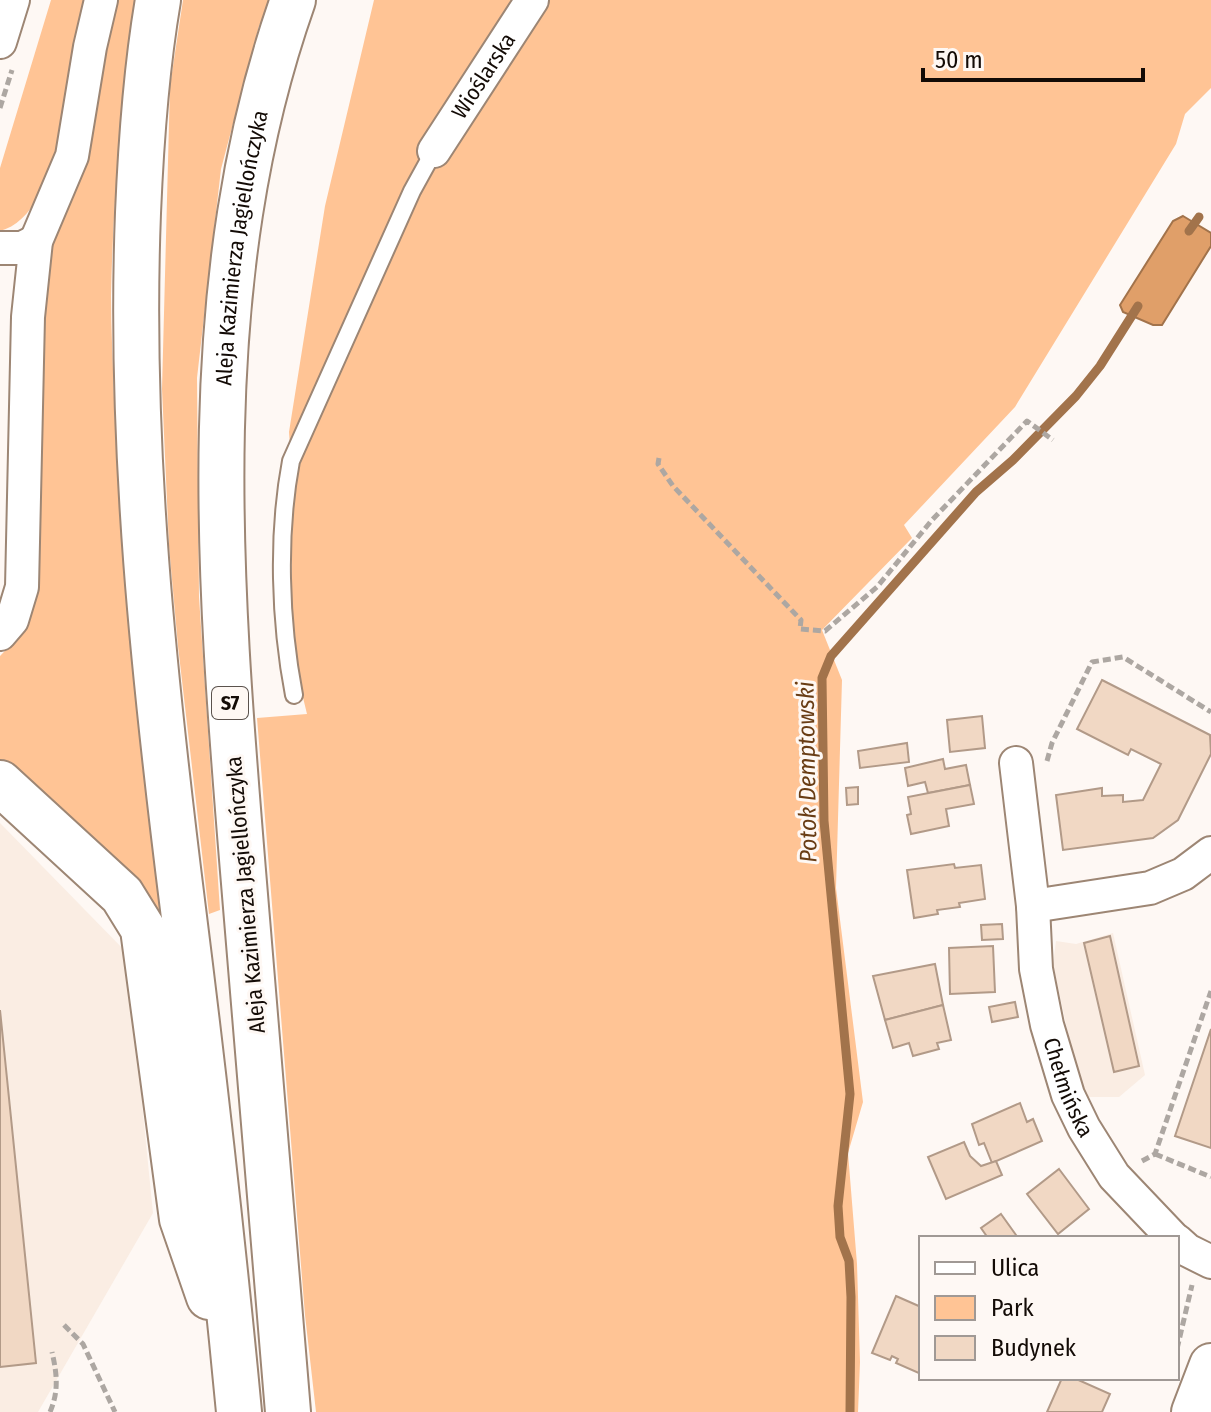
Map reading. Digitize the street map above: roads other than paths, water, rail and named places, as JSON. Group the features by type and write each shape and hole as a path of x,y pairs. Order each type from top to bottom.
{"highway":[{"path":"158,0 145,101 135,292 140,480 162,740 237,1394"},
{"name":"Aleja Kazimierza Jagiellończyka","path":"288,1412 231,735 221,495 221,410 227,310 241,207 267,86 293,0"},
{"path":"0,783 122,895 143,929 182,1219 237,1394"}],"street":[{"path":"0,42 13,0"},
{"path":"0,634 12,620 22,587 28,317 36,241 72,156 101,0"},
{"name":"Wioślarska","path":"434,151 532,0"},
{"path":"0,248 22,248 36,241"},
{"name":"Chełmińska","path":"1016,763 1039,983 1047,1025 1068,1095 1114,1176 1171,1236"},
{"path":"1033,906 1150,888 1183,874 1211,853"},
{"name":"Chełmińska","path":"1179,1243 1202,1270"},
{"path":"1193,1412 1211,1365"}],"lane":[{"path":"294,695 285,651 283,564 284,497 291,461 412,191 434,151"}],"waterway":[{"name":"Potok Demptowski","path":"1189,231 1199,217"},
{"name":"Potok Demptowski","path":"850,1412 849,1261 840,1237 838,1206 850,1094 824,821 822,678 831,656 976,492 1013,460 1076,396 1100,366 1138,306"}]}
